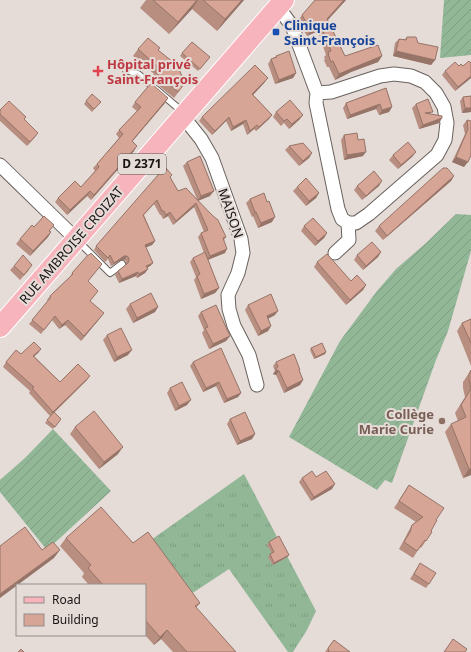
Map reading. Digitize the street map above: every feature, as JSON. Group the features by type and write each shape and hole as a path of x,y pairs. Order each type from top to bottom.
{"main road":[{"name":"RUE AMBROISE CROIZAT","path":"0,327 280,4"}],"street":[{"path":"280,4 284,16 292,26 317,93 316,103 338,209 342,218 348,223 356,223 369,214 437,155 445,140 447,123 444,107 436,93 425,82 411,76 394,74 380,76 331,92 317,93"},
{"name":"MAISON","path":"183,116 201,139 212,158 242,239 243,254 238,273 228,295 229,309 234,326 249,355 257,385"},
{"path":"0,165 76,240"},
{"path":"335,253 349,240 348,223"}],"lane":[{"path":"126,70 138,74 183,116"},
{"path":"76,240 110,273 122,264"}],"green space":[{"path":"444,0 471,0 471,55 440,58"},
{"path":"456,214 471,215 471,251 448,331 436,360 392,483 385,480 377,490 289,437 340,341 377,291 396,269"},
{"path":"53,429 111,491 47,550 0,492 0,480 25,458"},
{"path":"244,474 316,611 307,630 293,652 288,652 229,569 191,594 151,540"}],"building":[{"path":"153,0 197,0 178,22"},
{"path":"203,0 242,0 225,19"},
{"path":"315,0 344,0 327,19 345,56 378,45 382,56 339,74 333,61 331,62 328,54 328,52 331,51 321,26 311,31 302,15"},
{"path":"407,37 416,37 418,43 438,47 435,60 396,51 399,39 406,40"},
{"path":"148,38 160,48 158,50 173,62 175,60 185,83 178,92 155,72 159,68 138,49"},
{"path":"192,42 210,57 200,69 182,53"},
{"path":"289,51 296,73 279,80 271,59"},
{"path":"469,61 471,63 471,76 458,87 445,71 455,62 459,66 461,64 463,66"},
{"path":"255,65 268,78 252,94 272,115 259,127 257,125 250,131 246,120 233,127 229,117 215,131 202,117"},
{"path":"151,83 168,98 132,141 137,146 94,195 90,191 70,210 58,198 75,181 81,187 99,167 97,164 123,134 119,130 141,107 135,102"},
{"path":"386,88 392,107 382,110 380,104 350,115 346,103"},
{"path":"92,94 101,102 94,109 86,101"},
{"path":"471,96 471,108 465,108 463,97"},
{"path":"428,99 433,112 425,113 442,116 442,118 423,125 416,104"},
{"path":"290,100 303,115 292,124 287,119 284,121 276,112"},
{"path":"9,101 26,117 24,119 38,133 30,142 0,114 0,110"},
{"path":"467,120 471,121 471,155 468,162 456,157 468,129"},
{"path":"357,133 358,140 364,139 366,152 347,155 344,135"},
{"path":"408,142 416,152 401,165 393,155"},
{"path":"303,143 312,153 303,161 289,146"},
{"path":"200,156 214,191 201,196 187,162"},
{"path":"165,167 172,175 170,177 178,191 186,188 218,220 226,237 223,238 227,249 210,256 201,233 208,230 196,203 176,221 170,212 166,215 164,211 162,211 157,200 143,215 155,241 145,245 153,263 146,266 148,269 139,274 138,272 122,279 118,271 128,263 129,258 124,256 114,263 110,255 108,258 96,246"},
{"path":"443,168 447,168 454,176 387,236 379,226"},
{"path":"374,171 382,181 366,196 357,186"},
{"path":"306,178 319,193 309,201 297,187"},
{"path":"264,193 267,202 269,201 275,217 261,223 250,199"},
{"path":"44,216 54,225 49,231 51,232 33,251 20,239 32,225 34,227"},
{"path":"313,218 327,233 318,241 304,226"},
{"path":"372,242 381,252 366,266 357,255"},
{"path":"205,252 219,288 204,294 197,276 200,274 193,258"},
{"path":"91,253 102,264 88,281 98,291 90,301 104,313 84,336 68,320 62,325 55,316 44,330 32,320 51,297 50,296 73,274 72,273"},
{"path":"327,254 351,281 357,275 366,285 350,300 317,262"},
{"path":"23,255 32,265 24,275 14,266"},
{"path":"151,293 158,307 137,318 130,304"},
{"path":"271,294 278,311 267,316 271,326 261,331 248,305"},
{"path":"216,305 230,336 213,344 205,328 208,327 201,312"},
{"path":"471,319 471,343 462,323"},
{"path":"121,328 132,350 117,357 107,335"},
{"path":"34,342 41,349 33,356 60,382 78,364 90,376 53,412 32,388 34,387 6,362 16,350 21,354"},
{"path":"322,343 326,352 316,357 311,348"},
{"path":"221,348 241,393 227,399 219,382 206,388 193,362"},
{"path":"294,354 303,380 287,388 279,371 276,370 278,366 276,362"},
{"path":"471,370 471,389 469,374"},
{"path":"182,382 191,400 179,406 170,388"},
{"path":"471,389 471,469 469,469 451,424 466,417 461,405"},
{"path":"94,411 123,447 104,462 75,427"},
{"path":"54,412 61,419 55,427 47,420"},
{"path":"245,412 255,434 240,441 230,419"},
{"path":"312,471 316,477 326,471 335,484 314,497 302,478"},
{"path":"409,485 444,508 436,520 431,531 432,532 417,551 404,542 412,525 423,517 399,501"},
{"path":"101,507 133,543 148,532 200,603 195,606 236,652 187,652 167,630 160,637 146,621 146,584 102,584 88,568 91,565 66,538"},
{"path":"25,527 42,550 53,542 60,550 0,594 0,546"},
{"path":"279,536 289,555 274,563 270,554 274,552 269,542"},
{"path":"420,563 436,573 429,584 414,574"},
{"path":"453,639 467,649 465,652 444,652"},
{"path":"334,640 350,652 329,652 328,648"}],"place":[{"name":"Clinique Saint-François","path":"276,32"},
{"name":"Hôpital privé Saint-François","path":"98,71"},
{"name":"Collège Marie Curie","path":"442,421"}]}
